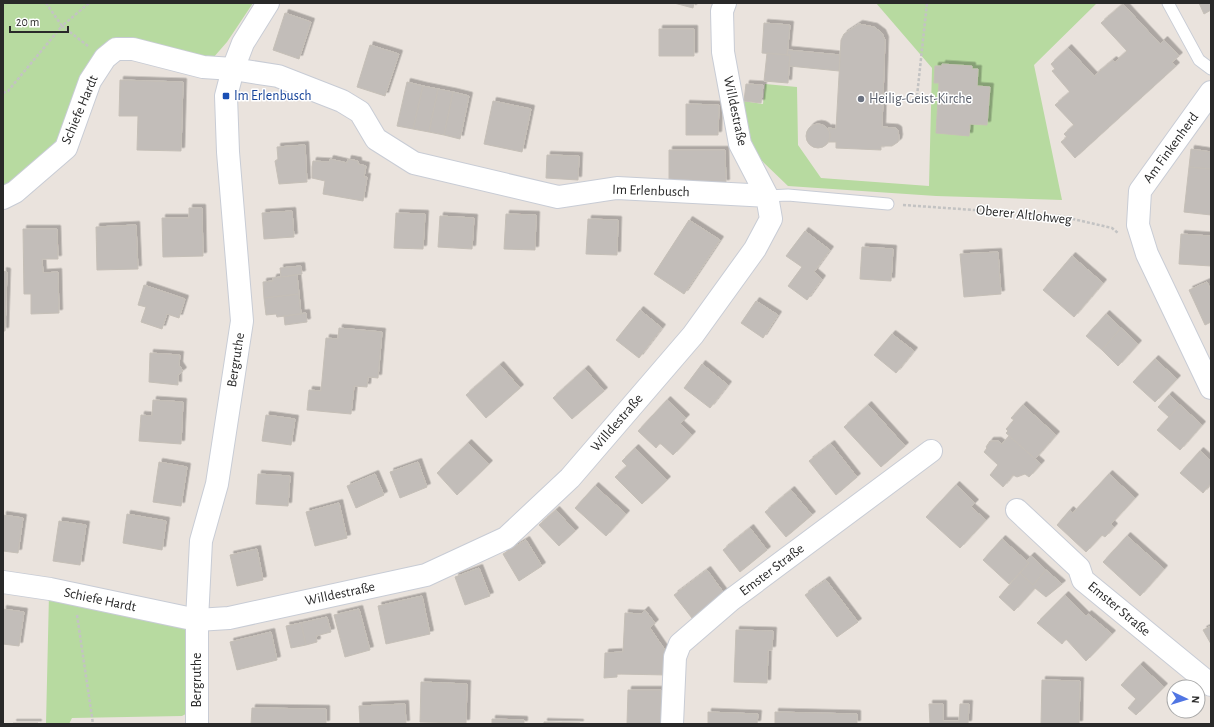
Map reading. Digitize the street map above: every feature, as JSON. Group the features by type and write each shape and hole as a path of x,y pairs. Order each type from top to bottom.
{"street":[{"name":"Bergruthe","path":"197,724 197,620 201,541 217,484 242,321 226,117 226,96 233,69 243,43 268,3"},
{"name":"Willdestraße","path":"197,620 229,618 426,576 506,538 570,478 693,335 758,243 771,219 767,196 740,144 723,52 722,11 725,3"},
{"name":"Schiefe Hardt","path":"3,198 15,192 66,148 90,81 105,58 116,49 133,49 203,67 233,69"},
{"name":"Im Erlenbusch","path":"233,69 278,76 342,101 360,112 376,139 414,163 558,197 617,188 767,196"},
{"name":"Am Finkenherd","path":"1147,254 1138,225 1140,191 1211,92"},
{"path":"1147,254 1211,388"},
{"name":"Emster Straße","path":"672,724 675,657 680,644 731,600 931,451"},
{"name":"Emster Straße","path":"1018,510 1079,568 1083,580 1211,685"},
{"name":"Schiefe Hardt","path":"3,582 74,594 197,620"}],"lane":[{"path":"1168,3 1199,60 1211,69"},
{"path":"767,196 788,195 888,204"}],"path":[{"path":"46,3 62,26 105,58"},
{"path":"3,93 8,91 62,26 89,3"},
{"path":"917,96 927,3"},
{"name":"Oberer Altlohweg","path":"888,204 1060,216 1112,228 1147,254"},
{"path":"74,594 94,724"}],"green space":[{"path":"3,3 253,3 227,42 213,58 121,42 47,155 19,178 3,186"},
{"path":"876,3 1097,3 1034,65 1062,200 936,196 788,186 759,158 749,136 743,101 763,104 765,84 797,87 798,145 821,178 929,186 932,68"},
{"path":"49,594 197,620 197,708 182,716 72,718 69,724 46,724"}],"building":[{"path":"674,3 694,3 693,8"},
{"path":"1199,3 1211,3 1211,10 1204,14"},
{"path":"1123,4 1160,44 1164,40 1179,56 1172,62 1176,66 1075,158 1061,142 1067,137 1064,134 1074,125 1055,105 1070,92 1052,71 1055,69 1051,64 1068,48 1094,76 1113,60 1115,62 1127,51 1101,23"},
{"path":"285,13 311,22 299,59 273,50"},
{"path":"764,23 790,25 787,55 762,53"},
{"name":"Heilig-Geist-Kirche","path":"859,24 874,27 882,33 885,40 882,127 895,128 898,130 899,138 898,142 892,146 881,146 881,150 836,148 836,142 829,142 830,134 828,128 836,129 841,40 844,34"},
{"path":"659,29 694,29 694,56 659,56"},
{"path":"370,45 399,54 385,96 357,87"},
{"path":"788,50 840,55 839,71 789,66 790,55 787,55"},
{"path":"767,53 790,55 788,83 764,81"},
{"path":"942,64 972,66 972,69 978,69 977,86 990,87 987,125 970,124 969,136 936,133 939,83 934,83 935,66 942,66"},
{"path":"120,80 183,82 181,151 137,150 138,116 119,116"},
{"path":"407,82 423,86 413,129 397,126"},
{"path":"746,84 763,85 761,103 744,101"},
{"path":"423,86 438,89 429,132 413,129"},
{"path":"438,89 453,92 444,135 429,132"},
{"path":"453,92 469,96 460,139 444,135"},
{"path":"493,101 531,109 522,152 484,144"},
{"path":"686,104 719,105 718,135 686,135"},
{"path":"818,124 827,127 830,136 827,145 818,148 809,145 806,136 809,127"},
{"path":"305,145 307,182 279,184 275,161 278,159 277,147"},
{"path":"1191,149 1211,152 1211,169 1189,167"},
{"path":"669,150 725,150 726,183 669,184"},
{"path":"547,155 579,156 578,180 546,178"},
{"path":"330,159 347,163 348,159 358,161 358,164 366,166 364,177 367,177 363,201 323,194 325,181 312,178 313,161 329,162"},
{"path":"1189,167 1211,169 1211,215 1184,212"},
{"path":"189,208 202,208 203,256 163,257 162,218 189,218"},
{"path":"292,211 294,237 264,239 262,213"},
{"path":"396,213 425,214 423,249 394,248"},
{"path":"506,214 536,215 535,250 504,249"},
{"path":"440,216 474,218 472,249 438,247"},
{"path":"588,219 618,220 617,255 586,254"},
{"path":"689,220 720,240 684,294 654,274"},
{"path":"136,225 138,269 97,270 96,227"},
{"path":"23,229 57,229 58,259 42,259 43,273 58,272 59,313 31,314 31,294 24,294"},
{"path":"805,231 830,250 814,272 822,279 807,300 788,286 802,267 786,256"},
{"path":"1181,234 1211,236 1211,266 1179,264"},
{"path":"862,247 893,249 891,281 860,279"},
{"path":"998,252 1001,294 964,297 960,254"},
{"path":"1072,256 1103,283 1074,317 1043,290"},
{"path":"301,266 302,274 281,277 280,268"},
{"path":"3,271 7,272 5,331 3,331"},
{"path":"297,275 299,294 264,298 263,282 273,281 273,278"},
{"path":"1207,282 1211,291 1211,322 1205,325 1189,290"},
{"path":"144,285 185,299 179,318 167,314 162,329 141,322 146,307 138,305"},
{"path":"299,294 301,314 277,317 276,314 266,315 264,298"},
{"path":"756,301 778,315 763,338 741,323"},
{"path":"640,310 662,328 639,358 616,340"},
{"path":"306,313 307,322 285,325 284,316"},
{"path":"1106,314 1121,328 1102,350 1086,336"},
{"path":"339,328 382,332 378,378 368,377 367,387 354,386 351,414 307,410 309,390 321,391 326,338 338,339"},
{"path":"1121,328 1138,344 1118,366 1102,350"},
{"path":"892,334 914,351 896,373 874,355"},
{"path":"150,353 180,355 179,365 183,371 178,375 178,385 149,382"},
{"path":"1155,359 1177,379 1155,402 1133,382"},
{"path":"702,364 728,385 710,408 684,388"},
{"path":"500,365 520,388 486,418 466,395"},
{"path":"585,369 604,391 572,419 553,398"},
{"path":"1169,395 1180,405 1169,417 1158,407"},
{"path":"153,400 183,402 181,444 139,441 141,415 152,416"},
{"path":"667,400 686,418 680,424 692,435 673,455 660,443 656,448 638,431"},
{"path":"868,405 905,446 881,467 844,427"},
{"path":"1023,405 1056,435 1035,459 1006,433 1008,431 1006,429 1014,420 1011,418"},
{"path":"1180,405 1202,425 1180,450 1157,430"},
{"path":"266,415 295,419 291,445 262,441"},
{"path":"1009,436 1041,464 1029,477 1025,474 1017,477 1013,475 1003,487 990,475 998,465 984,452 990,441 998,441 1002,444"},
{"path":"468,443 489,464 457,495 437,473"},
{"path":"831,444 857,477 836,495 809,461"},
{"path":"635,448 667,480 642,504 615,477 627,466 622,461"},
{"path":"1200,451 1211,461 1211,483 1203,493 1180,473"},
{"path":"159,462 187,467 181,506 153,502"},
{"path":"418,462 427,487 400,498 390,472"},
{"path":"258,474 290,476 288,506 256,504"},
{"path":"375,474 384,495 356,508 347,486"},
{"path":"1109,474 1135,498 1111,524 1114,527 1105,537 1102,535 1086,552 1057,525 1070,510 1073,513"},
{"path":"956,485 975,503 971,507 986,520 960,548 926,517"},
{"path":"595,486 626,514 606,536 575,508"},
{"path":"791,490 812,515 786,537 765,512"},
{"path":"339,503 347,538 315,546 306,512"},
{"path":"556,510 575,531 559,546 539,525"},
{"path":"127,514 166,521 162,550 123,543"},
{"path":"3,515 23,518 18,553 3,551"},
{"path":"59,521 86,525 80,565 53,561"},
{"path":"750,528 767,550 740,572 723,550"},
{"path":"1127,536 1164,569 1140,596 1103,562"},
{"path":"1002,539 1029,563 1009,584 983,560"},
{"path":"526,540 542,566 519,581 503,554"},
{"path":"257,549 263,580 237,586 230,555"},
{"path":"1031,556 1046,570 1033,585 1020,573 1029,563 1026,561"},
{"path":"479,568 490,596 465,605 455,577"},
{"path":"707,570 724,593 692,618 674,595"},
{"path":"1046,570 1062,584 1046,597 1035,588 1014,611 999,597 1020,573 1033,585"},
{"path":"826,580 858,622 837,637 805,595"},
{"path":"1065,595 1086,616 1088,614 1112,634 1086,661 1066,639 1062,644 1037,623"},
{"path":"422,596 430,634 386,644 378,606"},
{"path":"3,609 24,612 19,646 3,644"},
{"path":"359,609 370,650 345,657 334,615"},
{"path":"645,610 655,623 650,628 667,653 667,675 617,674 617,677 604,678 605,653 623,652 625,613 641,614"},
{"path":"327,617 331,632 316,636 317,642 306,645 301,623"},
{"path":"301,623 306,645 291,648 286,626"},
{"path":"1211,626 1211,644 1203,630"},
{"path":"736,630 773,631 772,650 768,650 767,683 734,682"},
{"path":"271,632 277,660 237,670 230,642"},
{"path":"1140,665 1164,687 1136,715 1128,708 1136,699 1121,685"},
{"path":"1042,680 1080,681 1079,724 1041,724"},
{"path":"421,682 467,684 466,723 420,722"},
{"path":"628,690 661,690 661,724 627,724"},
{"path":"405,704 406,724 360,724 359,706"},
{"path":"929,704 943,704 943,721 959,721 960,704 969,704 968,724 930,724"},
{"path":"252,708 326,709 326,724 251,724"},
{"path":"708,712 758,714 757,724 708,724"},
{"path":"775,712 857,714 857,724 775,724"},
{"path":"492,719 524,720 524,724 492,724"},
{"path":"544,722 580,723 580,724 544,724"},
{"path":"38,723 38,724 13,724"}],"place":[{"name":"Im Erlenbusch","path":"226,96"},
{"name":"Heilig-Geist-Kirche","path":"861,99"}]}
